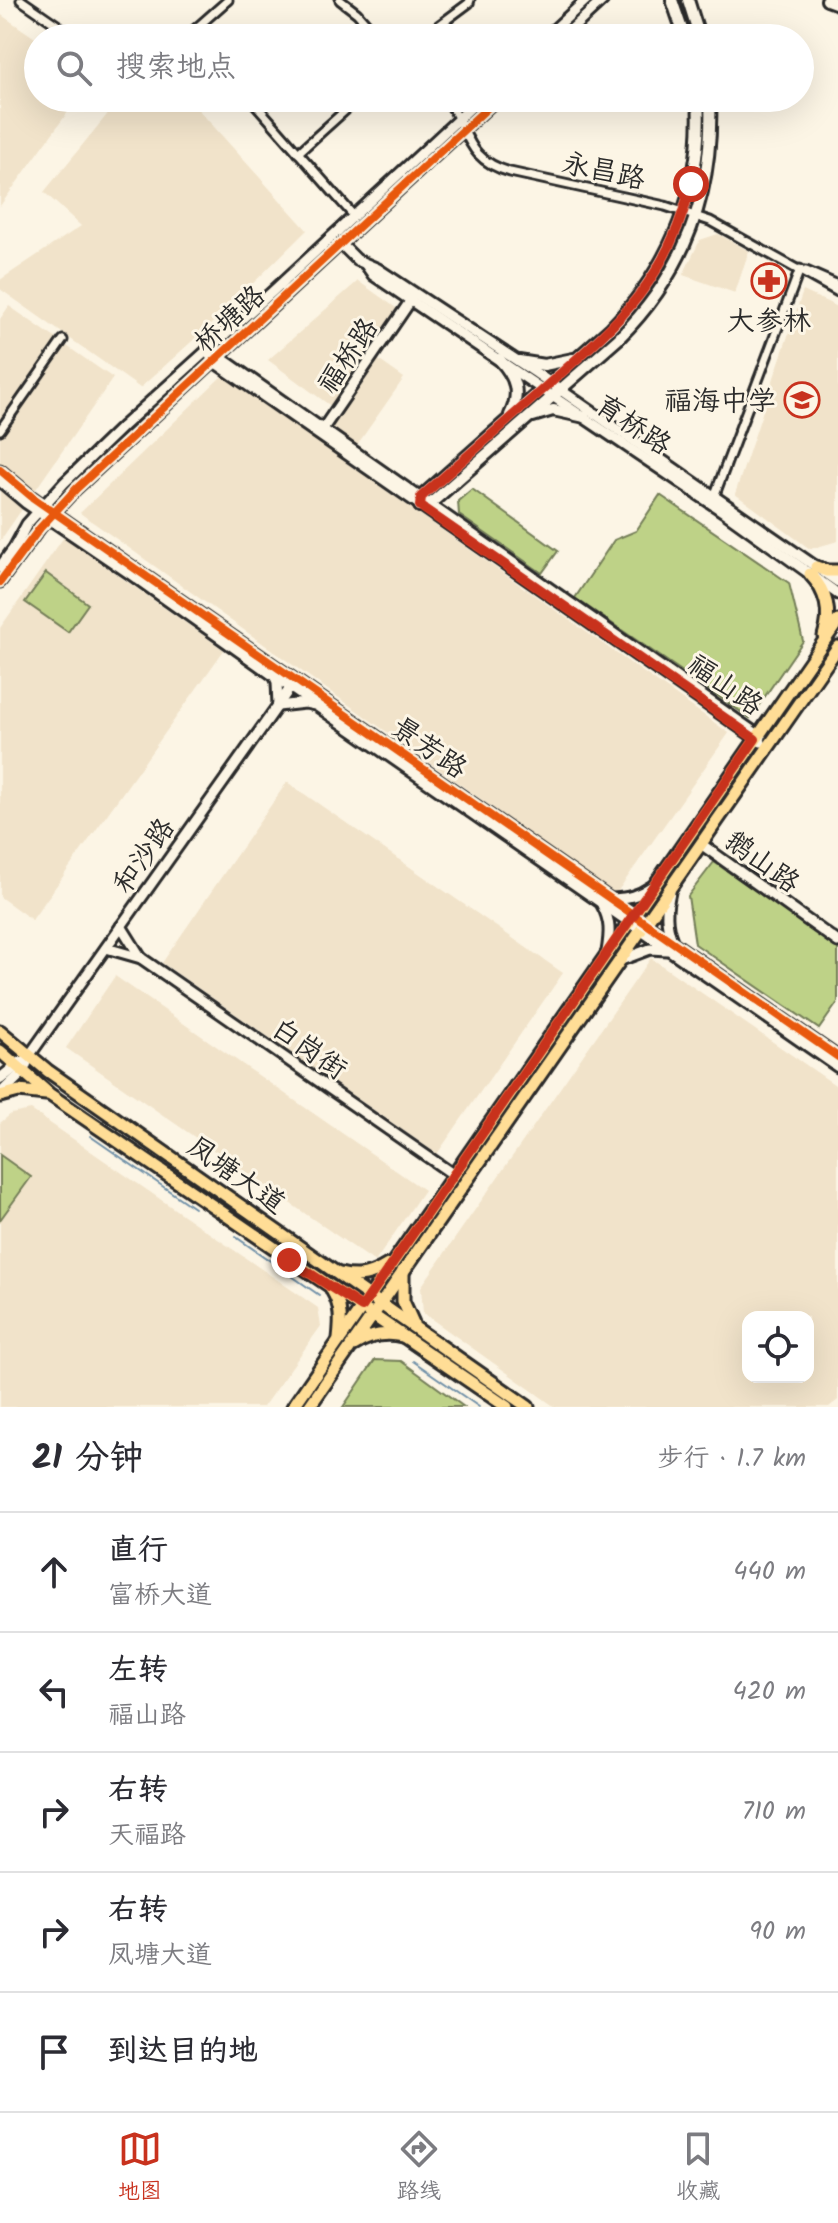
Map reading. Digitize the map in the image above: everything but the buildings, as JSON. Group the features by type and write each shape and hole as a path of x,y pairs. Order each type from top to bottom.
{"main road":[{"path":"672,0 680,24"},
{"path":"688,0 696,24"},
{"path":"692,13 695,0"},
{"path":"827,0 838,4"},
{"path":"424,502 504,424 610,329 649,283 684,212 696,156 698,112"},
{"path":"424,502 528,418 618,339 660,290 680,256 696,216 710,149 710,112"},
{"path":"519,361 536,365 554,364 582,354"},
{"path":"499,359 514,378 517,394 511,414 504,424"},
{"path":"528,418 553,410 585,417"},
{"path":"819,648 828,626 828,613 823,591 813,571 838,571"},
{"path":"293,1407 838,621"},
{"path":"309,1407 838,647"},
{"name":"凤塘大道","path":"0,1031 29,1056 528,1407"},
{"name":"凤塘大道","path":"0,1051 49,1094 507,1407"},
{"name":"和沙路","path":"0,1095 29,1056"},
{"name":"和沙路","path":"0,1079 19,1069"},
{"path":"0,1095 19,1091 49,1094"},
{"path":"334,1272 345,1276 365,1276 392,1263"},
{"path":"403,1271 403,1302 416,1327"},
{"path":"323,1281 339,1304 338,1341"},
{"path":"350,1347 380,1335 406,1337"}],"street":[{"path":"21,0 56,24"},
{"path":"200,24 228,0"},
{"path":"340,0 367,24"},
{"path":"441,24 470,0"},
{"path":"560,24 586,0"},
{"path":"577,24 603,0"},
{"path":"262,112 354,216"},
{"path":"298,153 343,112"},
{"name":"永昌路","path":"455,112 470,146 481,158 500,169 665,206 710,221 838,292"},
{"name":"桥塘路","path":"0,567 40,508 123,426 466,112"},
{"name":"桥塘路","path":"0,582 51,515 98,468 483,112"},
{"name":"育桥路","path":"342,245 357,260 378,269 519,361 546,386"},
{"name":"育桥路","path":"366,265 373,275 714,497 813,571 838,594"},
{"path":"714,497 800,269"},
{"name":"永昌路","path":"800,269 838,285"},
{"name":"福桥路","path":"321,432 411,300"},
{"path":"610,329 618,339"},
{"path":"0,430 63,340"},
{"name":"福山路","path":"207,350 770,746"},
{"name":"育桥路","path":"557,393 585,417 813,571 838,582"},
{"name":"景芳路","path":"0,470 40,508"},
{"name":"景芳路","path":"0,481 644,927 838,1057"},
{"name":"景芳路","path":"51,515 274,675 293,684 316,705 605,900"},
{"path":"274,675 278,706 316,705"},
{"name":"和沙路","path":"29,1056 293,684"},
{"name":"鹅山路","path":"701,844 838,942"},
{"path":"607,952 611,929 605,900 629,898 654,885"},
{"path":"621,960 650,949 672,946 666,914 670,889"},
{"path":"121,926 141,958"},
{"name":"景芳路","path":"672,946 838,1067"},
{"path":"106,948 141,958"},
{"name":"白岗街","path":"141,958 454,1175"}],"shaded area":[{"path":"0,14 24,30 24,112 68,112 0,206"},
{"path":"109,112 201,112 307,230 220,316 140,388 0,289 0,280 81,226 44,192"},
{"path":"718,234 749,251 735,293 683,275 700,240"},
{"path":"358,281 399,310 332,407 268,360"},
{"name":"福海中学","path":"803,291 838,307 838,541 810,549 735,494"},
{"path":"9,306 113,378 0,541 0,319"},
{"path":"377,359 404,378 357,445 330,426"},
{"path":"223,375 729,733 615,895 80,513"},
{"path":"64,537 224,650 32,920 0,897 0,628"},
{"path":"287,782 563,973 437,1154 162,963"},
{"path":"651,958 838,1087 838,1400 829,1407 555,1407 423,1313 421,1287"},
{"path":"115,976 424,1190 375,1262 66,1048"},
{"path":"31,1110 318,1308 321,1326 263,1407 0,1407 0,1123 11,1114"}],"green space":[{"path":"472,489 558,551 542,573 459,515 458,501"},
{"path":"660,495 789,583 803,641 750,718 575,598 614,540 636,531"},
{"path":"46,573 88,604 68,632 25,602"},
{"path":"714,862 838,947 838,1002 819,1029 695,944 688,896"},
{"path":"0,1155 31,1177 0,1220"},
{"path":"375,1360 401,1361 464,1407 343,1407"}],"waterway":[{"path":"90,1136 194,1208"},
{"path":"236,1237 319,1295"},
{"path":"413,1361 479,1407"}],"cycle path":[{"path":"0,582 40,528 76,489 483,112"},
{"path":"0,470 32,497 838,1057"}],"place":[{"name":"大参林","path":"769,281"},
{"name":"福海中学","path":"802,400"}],"route":[{"path":"289,1260 362,1307 755,739 420,506 421,497 599,339 631,306 649,283 675,235 691,184"}]}
